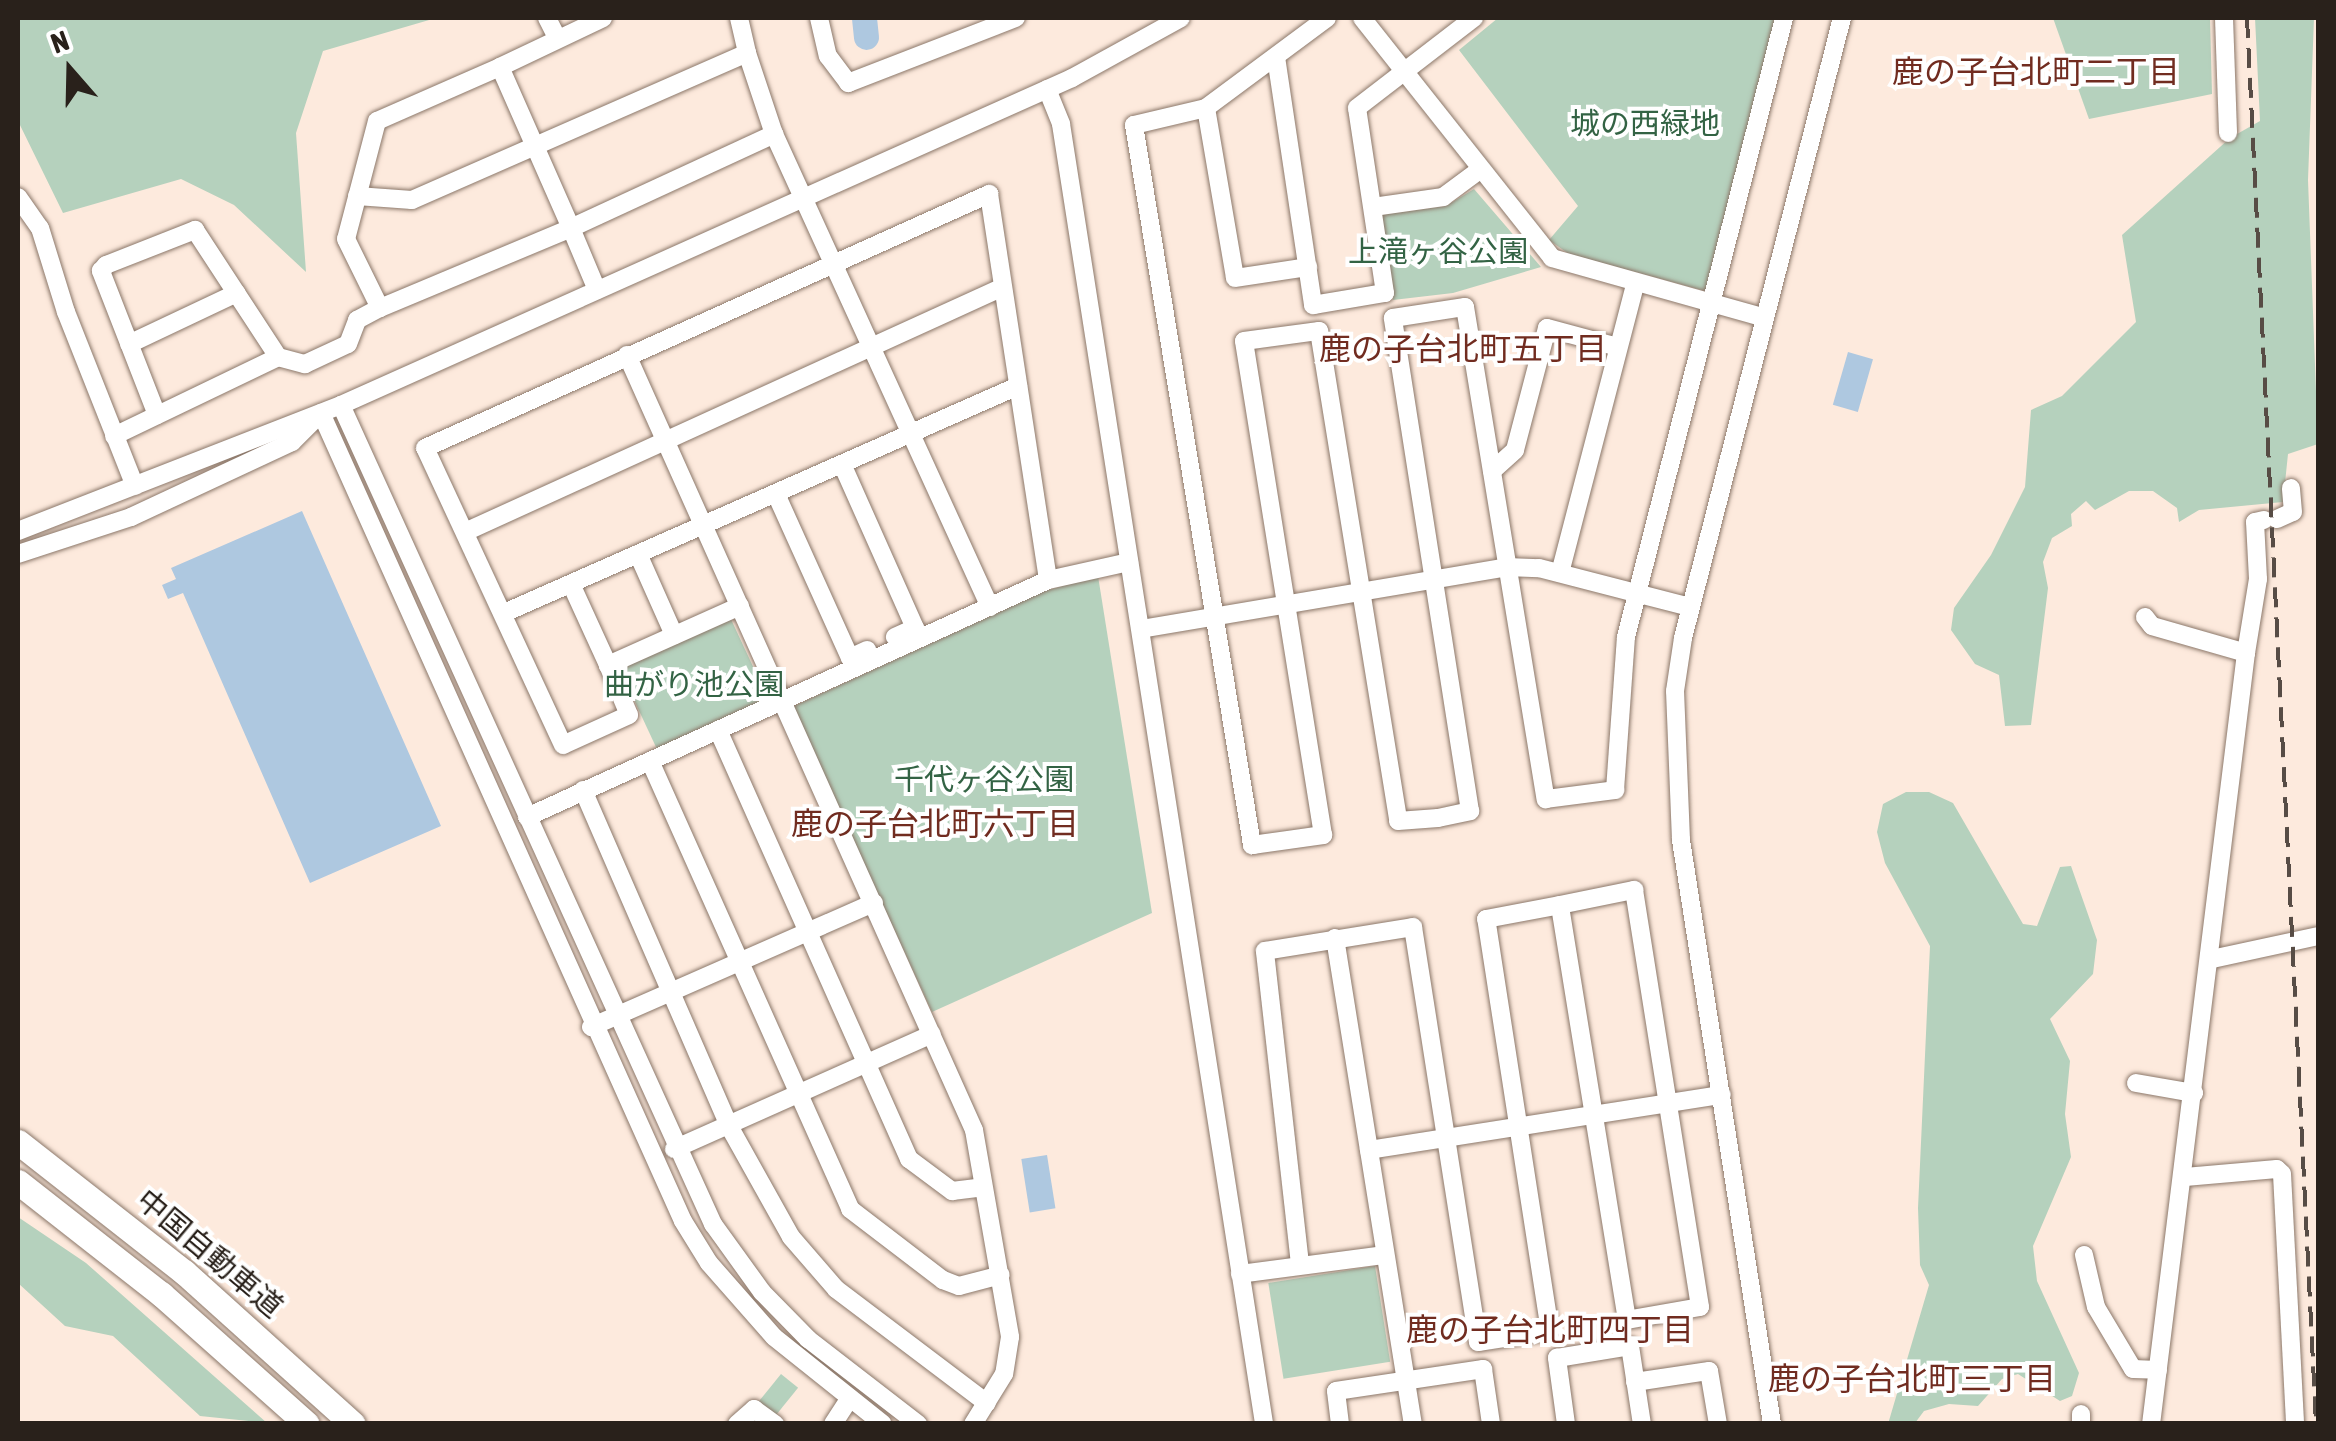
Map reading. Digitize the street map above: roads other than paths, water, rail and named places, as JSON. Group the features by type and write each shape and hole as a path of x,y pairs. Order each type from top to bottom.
{"highway":[{"name":"中国自動車道","path":"18,1142 184,1272 353,1424"},
{"path":"18,1182 160,1294 307,1424"}],"street":[{"path":"547,18 557,38"},
{"path":"380,308 346,240 377,120 603,18"},
{"path":"739,18 774,134 990,607"},
{"path":"819,18 828,56 848,84 1016,18"},
{"path":"18,530 340,405 1047,89 1180,18"},
{"path":"1327,18 1206,108 1134,125 1211,614 1252,845 1323,835 1244,341 1319,330 1398,822 1438,818 1470,811 1393,318 1465,308 1546,799 1615,790 1619,782 1622,674 1637,592 1784,18"},
{"path":"1362,18 1552,258 1636,285 1765,318"},
{"path":"1276,57 1314,305 1386,293 1357,108 1474,18"},
{"path":"1772,1424 1673,745 1675,690 1690,607 1842,18"},
{"path":"2224,18 2228,133"},
{"path":"357,196 412,200 747,53"},
{"path":"500,67 596,290"},
{"path":"1047,89 1061,124 1264,1424"},
{"path":"1206,108 1234,278 1308,267"},
{"path":"114,436 278,357 306,364 348,344 357,320 380,308 571,228 774,134"},
{"path":"1373,208 1443,197 1481,169"},
{"path":"572,584 629,715 563,744 425,448 989,194 1048,580"},
{"path":"18,196 40,228 135,486"},
{"path":"157,415 101,270 106,265 196,230 278,357"},
{"path":"1560,573 1636,285"},
{"path":"465,532 1002,288"},
{"path":"130,344 236,293"},
{"path":"1492,472 1515,450 1546,328 1618,346"},
{"path":"627,355 974,1130 1010,1337 1004,1374 972,1424"},
{"path":"504,613 1018,386"},
{"path":"340,405 674,1150 713,1224 762,1292 808,1339 918,1424"},
{"path":"18,554 167,500 292,442 321,413"},
{"path":"321,413 592,1027 709,1263 774,1337 883,1424"},
{"path":"776,494 850,658 915,628 842,464"},
{"path":"2151,1424 2186,1177 2246,653 2258,579 2256,522 2293,512 2291,488"},
{"path":"638,554 674,636"},
{"path":"527,817 1048,580 1129,562"},
{"path":"1140,629 1506,567 1560,573 1690,607"},
{"path":"608,665 740,606"},
{"path":"2145,617 2152,626 2246,653"},
{"path":"718,730 909,1160 952,1191 983,1187"},
{"path":"650,761 850,1209 943,1280 959,1286 1001,1276"},
{"path":"583,790 729,1126 791,1237 836,1290 986,1403"},
{"path":"1300,1264 1265,951 1412,927 1478,1342 1550,1331 1521,1124 1486,920 1560,904 1634,890 1700,1307 1626,1320 1560,904"},
{"path":"592,1027 673,995 874,904"},
{"path":"2212,960 2318,936"},
{"path":"1335,938 1413,1424"},
{"path":"674,1150 932,1034"},
{"path":"2145,1081 2194,1093"},
{"path":"1369,1150 1722,1095"},
{"path":"2186,1177 2276,1168 2282,1174 2296,1424"},
{"path":"1240,1274 1384,1254"},
{"path":"2084,1255 2096,1307 2133,1369 2158,1370"},
{"path":"1566,1424 1557,1358 1630,1346 1642,1424"},
{"path":"1340,1424 1336,1391 1483,1369 1491,1424"},
{"path":"1636,1382 1709,1371 1718,1424"},
{"path":"833,1424 850,1398"},
{"path":"737,1424 754,1409 776,1424"}],"water":[{"path":"1848,352 1873,359 1858,412 1833,405"},
{"path":"302,511 441,826 310,883 183,593 168,599 162,585 176,579 171,568"},
{"path":"1047,1155 1055,1208 1030,1212 1021,1159"}],"waterway":[{"path":"864,18 866,37"}],"railway":[{"path":"2247,18 2316,1424"}],"district":[{"name":"鹿の子台北町二丁目","path":"2036,72"},
{"name":"鹿の子台北町五丁目","path":"1463,349"},
{"name":"鹿の子台北町六丁目","path":"935,824"},
{"name":"鹿の子台北町四丁目","path":"1550,1330"},
{"name":"鹿の子台北町三丁目","path":"1912,1379"}],"park label":[{"name":"城の西緑地","path":"1645,123"},
{"name":"上滝ヶ谷公園","path":"1438,251"},
{"name":"曲がり池公園","path":"694,684"},
{"name":"千代ヶ谷公園","path":"984,779"}]}
